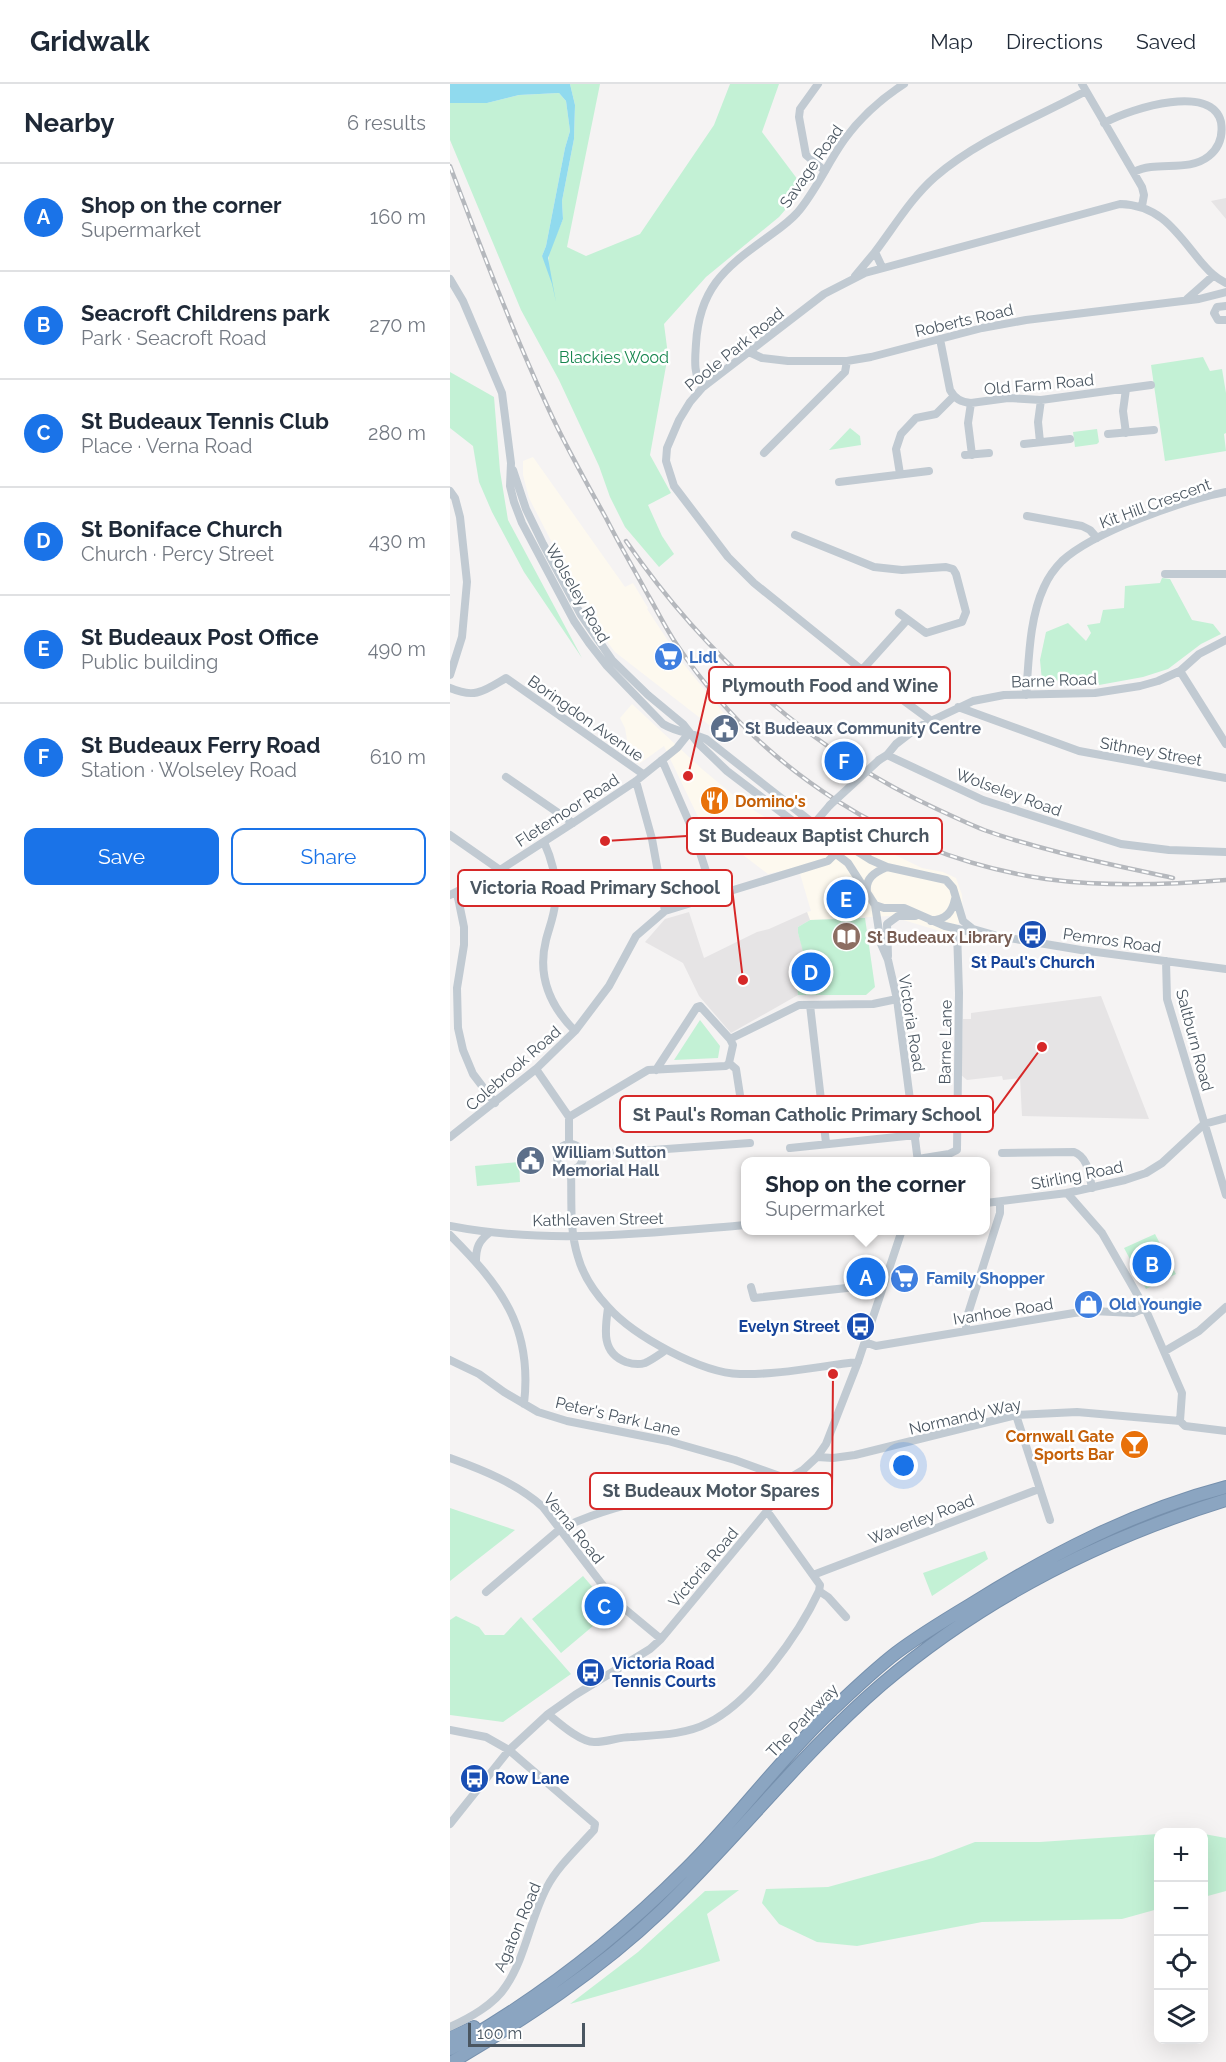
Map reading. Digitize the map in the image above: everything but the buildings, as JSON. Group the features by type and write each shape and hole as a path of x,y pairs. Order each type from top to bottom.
{"highway":[{"name":"The Parkway","path":"450,2049 521,2005 572,1969 634,1919 687,1869 829,1713 896,1653 1022,1572 1065,1550 1151,1511 1226,1487"},
{"name":"The Parkway","path":"452,2062 545,2004 659,1913 842,1720 912,1659 983,1610 1062,1564 1151,1525 1226,1500"},
{"path":"450,2038 521,2005"}],"street":[{"path":"818,84 800,109 800,117 806,155 825,171"},
{"name":"Savage Road","path":"703,387 697,380 695,364 696,330 709,290 716,279 791,219 815,190 844,140 869,112 904,84"},
{"path":"853,279 917,195 934,178 963,155 1084,88 1134,172 1144,195 1142,206 1150,209 1172,226 1213,276 1226,283"},
{"path":"1104,123 1136,106 1179,92"},
{"path":"1134,172 1142,167 1192,164 1210,155 1218,146 1222,136 1220,114 1214,104 1198,93"},
{"name":"Poole Park Road","path":"930,720 862,670 747,577 728,557 674,486 668,474 667,448 679,420 703,387 824,294 853,279 882,267 1120,204 1142,206"},
{"path":"875,252 882,267"},
{"path":"1187,299 1213,276"},
{"name":"Wolseley Road","path":"450,279 471,320 502,393 511,463 526,509 581,615 612,660 648,695 683,724 727,771 852,867 868,894"},
{"name":"Roberts Road","path":"749,352 762,358 788,361 847,361 871,357 981,328 1026,320 1199,299 1226,292"},
{"name":"Roberts Road","path":"1199,299 1216,308 1214,313 1216,319 1226,320"},
{"path":"1216,308 1226,306"},
{"path":"900,474 896,449 901,434 916,418 936,414 954,396 950,390 940,339"},
{"path":"764,453 845,372 847,361"},
{"name":"Old Farm Road","path":"954,396 971,403 1008,398 1041,400 1151,385"},
{"path":"1126,389 1123,411 1126,433"},
{"path":"1040,442 1038,422 1041,400"},
{"path":"971,403 968,423 969,455 988,453"},
{"path":"1108,434 1154,430"},
{"path":"1024,444 1070,439"},
{"path":"839,482 929,471"},
{"path":"450,491 455,498 460,517 466,582 462,637 450,675"},
{"name":"Kit Hill Crescent","path":"1026,695 1038,602 1044,586 1061,561 1097,538 1146,517 1226,492"},
{"path":"1027,516 1038,513 1082,526 1090,530 1097,538"},
{"path":"795,535 874,567 902,570 946,567 953,569 966,612 964,620 957,625 926,633 899,613"},
{"path":"1165,574 1226,574"},
{"path":"862,670 907,620"},
{"name":"Barne Road","path":"887,755 896,744 918,727 973,701 1026,695 1095,693 1158,681 1180,671 1199,654 1226,640"},
{"path":"1180,671 1226,743"},
{"name":"Boringdon Avenue","path":"450,688 469,695 490,688 506,678 642,774"},
{"name":"Sithney Street","path":"958,707 1071,749 1226,778"},
{"name":"Wolseley Road","path":"689,733 706,739 814,824 871,860 887,867 946,880"},
{"name":"Fletemoor Road","path":"454,894 500,870 636,781 677,748 689,733"},
{"path":"808,832 830,805 887,755"},
{"name":"Wolseley Road","path":"887,755 983,800 1121,844 1169,850 1226,852"},
{"path":"662,760 693,831 714,896"},
{"path":"506,777 573,823"},
{"path":"636,781 652,839 665,911"},
{"path":"450,835 500,870"},
{"path":"544,842 552,861 556,892 554,911 542,958 543,972 546,989 553,1005 575,1031"},
{"name":"Colebrook Road","path":"450,1137 536,1069 575,1031 609,986 636,936 665,911 828,861 836,853"},
{"path":"868,894 867,882 871,876 887,867"},
{"name":"Pemros Road","path":"946,880 953,888 963,921 973,929 994,935"},
{"path":"454,894 464,927 464,945 457,988 458,1028 463,1050 473,1074 495,1103"},
{"name":"Victoria Road","path":"868,894 875,905 881,944 888,960 897,999 918,1157"},
{"path":"931,921 945,918 949,914 955,901 955,894"},
{"name":"Pemros Road","path":"875,905 884,908 904,908 957,930 1081,950 1226,969"},
{"name":"Victoria Road","path":"888,960 886,929 889,921 898,916 919,916"},
{"name":"Barne Lane","path":"934,1157 957,1150 959,993 957,930"},
{"name":"Saltburn Road","path":"1166,961 1167,999 1226,1195"},
{"path":"730,1039 799,1005 873,1004 897,999"},
{"path":"810,1005 826,1143"},
{"path":"569,1117 648,1070 656,1070 726,1066 729,1063 733,1045 700,1006 697,1007 656,1070"},
{"path":"729,1063 736,1068 740,1095"},
{"path":"536,1069 569,1117 569,1144"},
{"name":"Stirling Road","path":"990,1203 1067,1193 1146,1173 1162,1163 1204,1124 1226,1118"},
{"path":"790,1148 916,1135"},
{"path":"583,1155 750,1143"},
{"path":"569,1144 577,1145 583,1155 579,1167 571,1170 562,1168 557,1160 560,1147 569,1144"},
{"path":"1006,1155 1074,1152 1082,1155 1092,1188"},
{"path":"571,1170 573,1236 583,1271 608,1308 636,1331 666,1350 714,1369 738,1374 770,1373 858,1362"},
{"path":"1067,1193 1102,1233 1145,1308 1182,1393 1180,1422"},
{"path":"966,1331 966,1320 1000,1213 1000,1202"},
{"name":"Kathleaven Street","path":"450,1226 489,1233 573,1236 641,1235 741,1225"},
{"path":"476,1261 476,1250 480,1240 489,1233"},
{"path":"450,1235 476,1261 504,1297 523,1347 526,1367 524,1404"},
{"name":"Victoria Road","path":"450,1824 509,1750 548,1714 650,1649 661,1639 767,1511 782,1492 788,1479 817,1457 831,1434 866,1342 900,1235"},
{"path":"751,1287 754,1298 884,1284"},
{"path":"1165,1351 1199,1331 1226,1306"},
{"path":"608,1308 605,1335 607,1346 614,1355 634,1364 644,1363 666,1350"},
{"name":"Ivanhoe Road","path":"866,1342 876,1346 1093,1311 1133,1313 1145,1308"},
{"name":"Peter's Park Lane","path":"450,1360 479,1374 538,1412 567,1421 668,1441 735,1460 788,1479"},
{"name":"Normandy Way","path":"817,1457 833,1458 855,1455 1016,1415 1077,1412 1180,1422 1185,1426 1226,1431"},
{"path":"1016,1415 1050,1520"},
{"name":"Verna Road","path":"450,1458 487,1472 530,1495 543,1507 614,1600 661,1639"},
{"path":"486,1592 560,1529 624,1504 696,1491 769,1473"},
{"name":"Waverley Road","path":"813,1575 1039,1489"},
{"path":"548,1714 584,1739 594,1742 617,1737 683,1732 707,1724 724,1714 756,1685 792,1637 819,1591 820,1585 767,1511"},
{"path":"819,1591 828,1597 846,1617"},
{"path":"450,1730 486,1737 509,1750"},
{"name":"Agaton Road","path":"450,2027 489,2003 506,1986 518,1963 546,1888 594,1830 596,1824 509,1750"}],"shaded area":[{"path":"1226,198 1226,219 1211,201"},
{"path":"533,457 625,587 633,583 647,609 682,662 740,733 731,742 615,652 595,626 529,498 523,475 523,461"},
{"path":"632,704 702,769 745,805 818,849 840,823 866,841 922,868 943,872 956,878 962,895 963,914 953,935 890,916 810,920 807,912 811,911 798,867 768,874 701,823 664,746 639,764 630,758 625,728 620,718"},
{"path":"689,912 704,958 757,932 807,912 810,920 798,927 806,959 794,965 798,995 731,1033 699,996 683,963 645,942 665,919"},
{"path":"1101,996 1149,1119 1022,1116 1020,1078 1003,1080 1002,1076 967,1080 961,1075 963,1019 971,1019 971,1013"}],"green space":[{"name":"Blackies Wood","path":"570,84 600,84 567,247 586,256 640,234 714,125 730,84 779,84 762,132 804,188 779,217 706,277 664,324 668,355 650,455 671,493 648,505 662,536 674,554 659,567 625,527 610,497 599,466 559,380 521,310 450,140 450,103 487,103 519,95 559,93 566,101 570,131 542,256 548,265 549,252 563,219 562,201 574,139 575,105"},
{"path":"1203,357 1210,371 1222,369 1226,393 1226,433 1224,434 1226,451 1165,461 1151,365"},
{"path":"450,372 494,397 500,471 508,520 582,658 524,572 492,512 479,482 473,446 450,428"},
{"path":"850,428 860,436 861,445 829,450"},
{"path":"1097,429 1099,442 1097,444 1075,447 1073,432"},
{"path":"1162,578 1170,579 1192,620 1213,624 1221,634 1201,644 1168,669 1143,677 1099,685 1097,679 1042,681 1040,660 1046,632 1068,623 1086,641 1091,633 1087,625 1100,623 1103,610 1124,608 1125,586 1160,583"},
{"path":"865,918 875,987 866,995 798,995 794,965 805,959 798,927 810,920"},
{"path":"700,1020 720,1046 718,1058 674,1060"},
{"path":"519,1162 520,1182 477,1186 475,1166"},
{"path":"1155,1234 1176,1274 1146,1289 1124,1248"},
{"path":"450,1508 515,1530 450,1581"},
{"path":"985,1551 988,1559 932,1596 923,1573"},
{"path":"583,1576 612,1610 561,1653 532,1619"},
{"path":"456,1616 479,1627 485,1635 504,1635 521,1617 571,1674 503,1722 450,1715 450,1620"},
{"path":"1154,1834 1154,1910 1122,1919 982,1922 857,1946 817,1942 779,1924 762,1903 766,1889 828,1887 933,1858 975,1842 1040,1842"},
{"path":"1208,1835 1226,1838 1226,1891 1208,1896"},
{"path":"739,1890 707,1914 720,1961 570,2004 638,1952 705,1891"}],"water":[{"path":"450,84 570,84 575,105 574,139 562,201 563,219 548,258 556,302 542,256 570,131 566,101 559,93 519,95 487,103 450,103"}],"railway":[{"path":"450,166 522,350 569,451 673,639 711,690 749,731 791,768 837,801 885,828 937,851 991,868 1046,879 1091,883 1158,884 1226,880"},
{"path":"626,541 690,623 726,661 764,697 805,730 848,760 892,787 984,830 1054,851 1173,878"}],"place":[{"name":"Lidl","path":"668,657"},
{"name":"St Budeaux Community Centre","path":"724,728"},
{"name":"St Budeaux Ferry Road","path":"844,761"},
{"name":"Plymouth Food and Wine","path":"688,776"},
{"name":"Domino's","path":"714,801"},
{"name":"St Budeaux Baptist Church","path":"605,841"},
{"name":"St Budeaux Post Office","path":"846,899"},
{"name":"St Paul's Church","path":"1033,934"},
{"name":"St Budeaux Library","path":"846,937"},
{"name":"St Boniface Church","path":"811,972"},
{"name":"Victoria Road Primary School","path":"743,980"},
{"name":"St Paul's Roman Catholic Primary School","path":"1042,1047"},
{"name":"William Sutton Memorial Hall","path":"531,1161"},
{"name":"Seacroft Childrens park","path":"1152,1264"},
{"name":"Shop on the corner","path":"866,1277"},
{"name":"Family Shopper","path":"905,1278"},
{"name":"Old Youngie","path":"1088,1304"},
{"name":"Evelyn Street","path":"861,1326"},
{"name":"St Budeaux Motor Spares","path":"833,1374"},
{"name":"Cornwall Gate Sports Bar","path":"1135,1445"},
{"name":"St Budeaux Tennis Club","path":"604,1606"},
{"name":"Victoria Road Tennis Courts","path":"591,1672"},
{"name":"Row Lane","path":"474,1778"}]}
